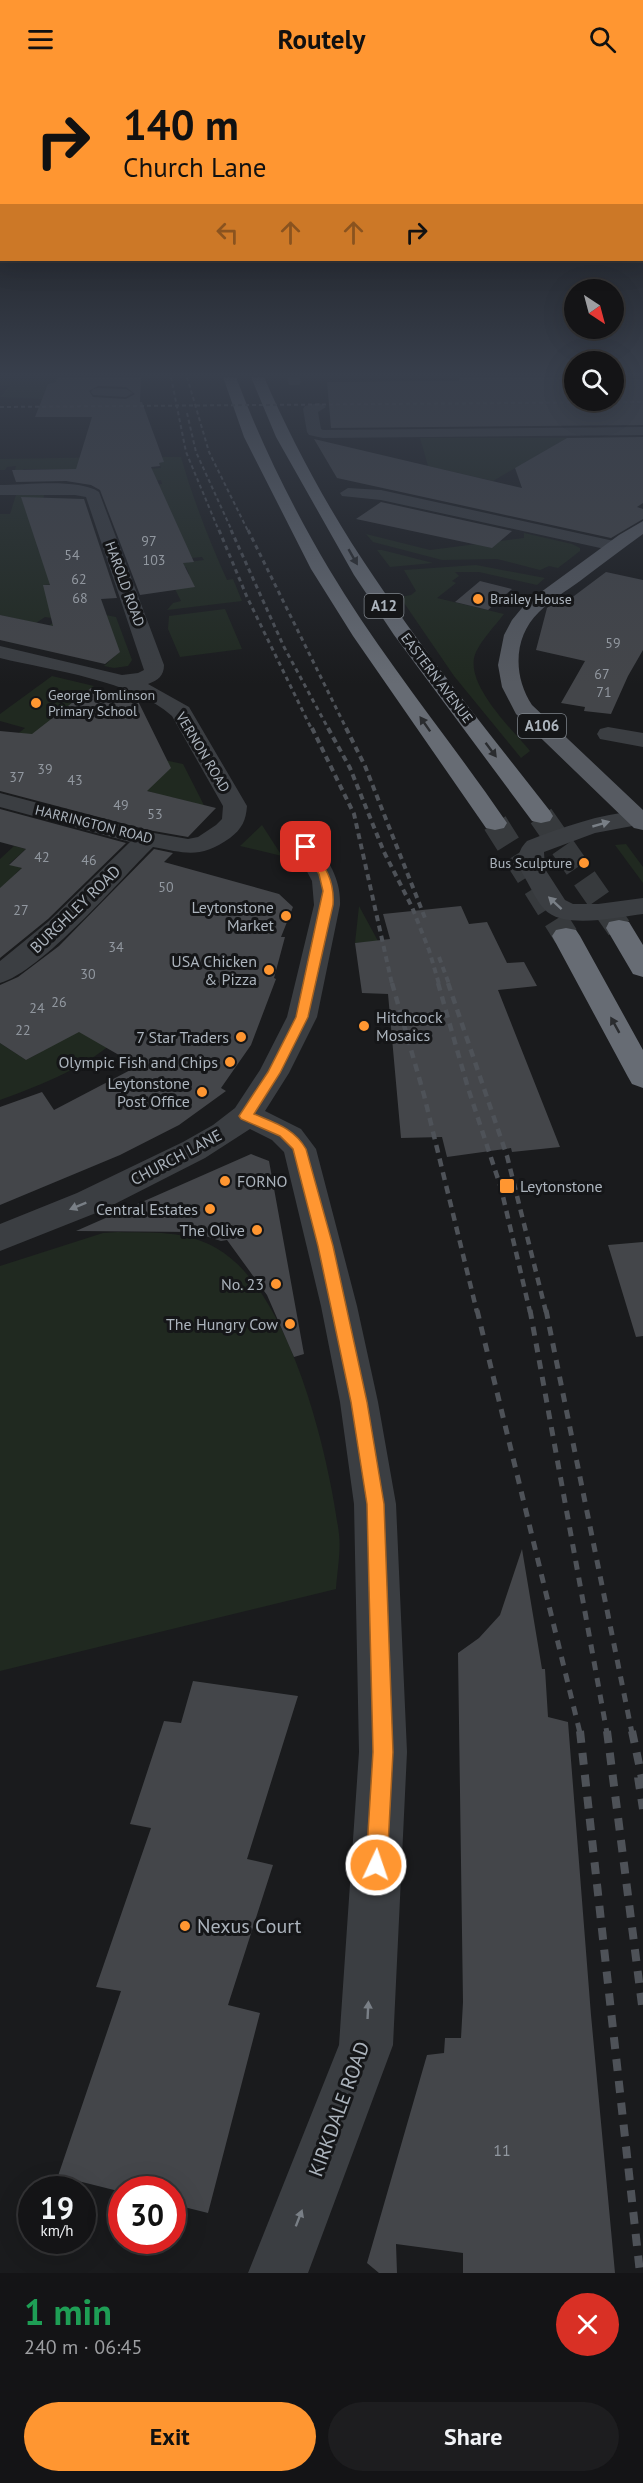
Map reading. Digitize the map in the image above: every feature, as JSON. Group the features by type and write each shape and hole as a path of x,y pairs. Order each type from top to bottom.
{"highway":[{"name":"A12","path":"273,479 320,569 363,636 495,823"},
{"name":"EASTERN AVENUE","path":"308,479 363,575 401,631 541,816"},
{"path":"619,928 643,968"},
{"path":"566,936 643,1077"}],"main road":[{"name":"A106","path":"640,820 524,709 511,688 507,663 512,637 523,616 643,526"}],"street":[{"name":"HAROLD ROAD","path":"0,490 75,490 87,491 93,495 154,665 154,672 150,677 132,681"},
{"path":"348,493 381,495 614,546"},
{"name":"VERNON ROAD","path":"0,652 108,679 132,681 142,690 172,703 181,712 235,806 234,820 225,830 205,844 188,846"},
{"path":"608,734 643,740"},
{"name":"HARRINGTON ROAD","path":"0,800 147,838 188,846"},
{"path":"640,820 597,825 536,846 531,851 532,869 555,905 560,909 593,912 643,906"},
{"name":"BURGHLEY ROAD","path":"0,974 20,961 58,928 147,838"},
{"name":"CHURCH LANE","path":"0,1238 89,1202 194,1150 224,1133 246,1116 274,1073 302,1017 327,905 329,891 324,874 306,847"},
{"name":"KIRKDALE ROAD","path":"246,1116 284,1132 300,1149 334,1286 359,1402 375,1504 383,1740 366,2045 278,2273"}],"shaded area":[{"path":"155,479 188,479 227,580 233,579 242,601 167,610 173,603 181,601 175,589 189,574 186,567 175,568 165,565 204,560 202,557 192,558 150,485 162,484 161,480"},
{"path":"16,495 44,495 37,546 38,550 44,549 54,584 44,585 81,610 116,617 132,660 128,666 114,668 104,666 120,651 39,633 58,619 45,617 36,623 0,615 0,514 10,514"},
{"path":"524,533 572,544 580,548 580,551 558,568 549,566 540,570 497,559 442,560 373,542 366,534 430,550 524,538"},
{"path":"377,550 382,550 433,563 390,567"},
{"path":"476,565 545,578 537,585 479,572 455,572 459,576 452,581 456,583 437,598 504,614 476,652 474,664 482,691 501,718 530,751 521,758 454,676 400,597 411,595 416,591 404,570"},
{"path":"225,609 242,649 180,657 168,629 169,616"},
{"path":"52,676 94,686 56,715 155,758 183,764 209,815 194,803 171,797 160,807 158,794 0,748 25,728 0,721 0,714"},
{"path":"262,825 282,856 240,846"},
{"path":"626,844 643,867 643,883 615,845"},
{"path":"14,846 26,849 9,864 22,868 16,873 0,900 0,859"},
{"path":"359,906 378,941 355,943"},
{"path":"82,1023 122,1035 80,1065 49,1081 0,1100 0,1043 26,1060 39,1053 28,1045"},
{"path":"103,1233 180,1235 204,1242 216,1248 242,1269 265,1299 285,1336 302,1377 326,1462 339,1534 336,1589 0,1671 0,1266"}],"building":[{"path":"15,479 157,479 194,562 183,563 195,587 140,595 100,490 91,485 66,481 16,482"},
{"path":"344,479 486,479 522,488 519,479 643,479 643,503 637,507 643,509 643,519 611,538"},
{"path":"21,497 84,499 117,598 101,599 120,652 105,664 0,640 0,615 53,626 43,585 50,585"},
{"path":"381,502 512,531 492,548 356,519"},
{"path":"606,572 643,580 643,650 611,714 584,711 585,707 561,703 585,661 536,650 547,608 557,600 566,602"},
{"name":"Brailey House","path":"480,581 512,589 488,610 455,602"},
{"path":"91,688 137,699 171,768 147,791 216,808 188,837 148,830 0,791 0,731 32,734"},
{"path":"0,809 126,843 48,919 0,958 0,888 22,868 9,865 26,849 0,842"},
{"path":"154,849 173,853 164,862 279,894 293,907 281,937 285,937 274,978 276,979 251,1045 221,1088 226,1091 179,1125 120,1155 0,1205 0,1107 42,1092 54,1110 138,1066 79,1032 26,1060 0,1043 0,985 18,977 59,946"},
{"path":"461,906 469,924 487,922 507,963 524,962 537,986 498,990 560,1147 512,1152 511,1148 447,1157 442,1137 401,1138 388,994 362,993 355,943 390,939 383,914"},
{"path":"251,1154 269,1161 304,1354 294,1357 267,1295 227,1240 221,1241 193,1232 76,1231"},
{"path":"643,1242 643,1336 636,1337 608,1245"},
{"path":"522,1549 542,1669 545,1669 548,1717 568,1722 591,2015 615,2273 463,2273 463,2253 396,2244 397,2273 379,2273 367,2263 427,2055 444,2053 445,2038 461,2038 463,2002 458,1653 479,1638 500,1615"},
{"name":"Nexus Court","path":"193,1681 298,1696 247,1859 273,1865 228,2005 260,2013 208,2213 186,2208 186,2176 108,2176 108,2188 96,2186 96,2176 58,2176 121,1991 96,1987 151,1828 130,1824 164,1721 181,1723"}],"tunnel":[{"path":"541,816 619,928"},
{"path":"495,823 566,936"}],"railway":[{"path":"197,479 219,531"},
{"path":"209,479 232,531"},
{"path":"223,479 248,531"},
{"path":"219,530 247,597 312,730"},
{"path":"231,530 284,647 329,730"},
{"path":"248,530 347,730"},
{"path":"312,728 354,814 392,984"},
{"path":"328,728 350,768 384,852 412,907 429,950 439,984"},
{"path":"347,730 365,766 425,918"},
{"path":"439,957 449,984"},
{"path":"392,983 424,1095 477,1312"},
{"path":"438,983 468,1088 501,1188 530,1312"},
{"path":"448,983 507,1156 546,1312"},
{"path":"477,1310 580,1733"},
{"path":"530,1310 607,1733"},
{"path":"546,1310 632,1733"},
{"path":"580,1731 640,2273"},
{"path":"607,1731 643,2013"},
{"path":"632,1731 643,1783"},
{"path":"638,1777 643,1809"}],"place":[{"name":"Brailey House","path":"478,599"},
{"name":"George Tomlinson Primary School","path":"36,703"},
{"name":"Bus Sculpture","path":"584,863"},
{"name":"Leytonstone Market","path":"286,916"},
{"name":"USA Chicken & Pizza","path":"269,970"},
{"name":"Hitchcock Mosaics","path":"364,1026"},
{"name":"7 Star Traders","path":"241,1037"},
{"name":"Olympic Fish and Chips","path":"230,1062"},
{"name":"Leytonstone Post Office","path":"202,1092"},
{"name":"FORNO","path":"225,1181"},
{"name":"Leytonstone","path":"507,1186"},
{"name":"Central Estates","path":"210,1209"},
{"name":"The Olive","path":"257,1230"},
{"name":"No. 23","path":"276,1284"},
{"name":"The Hungry Cow","path":"290,1324"},
{"name":"Nexus Court","path":"185,1926"}],"route":[{"path":"306,847 324,874 329,891 327,905 302,1017 274,1073 246,1116 284,1132 300,1149 326,1246 359,1402 375,1504 383,1752 376,1865"}]}
